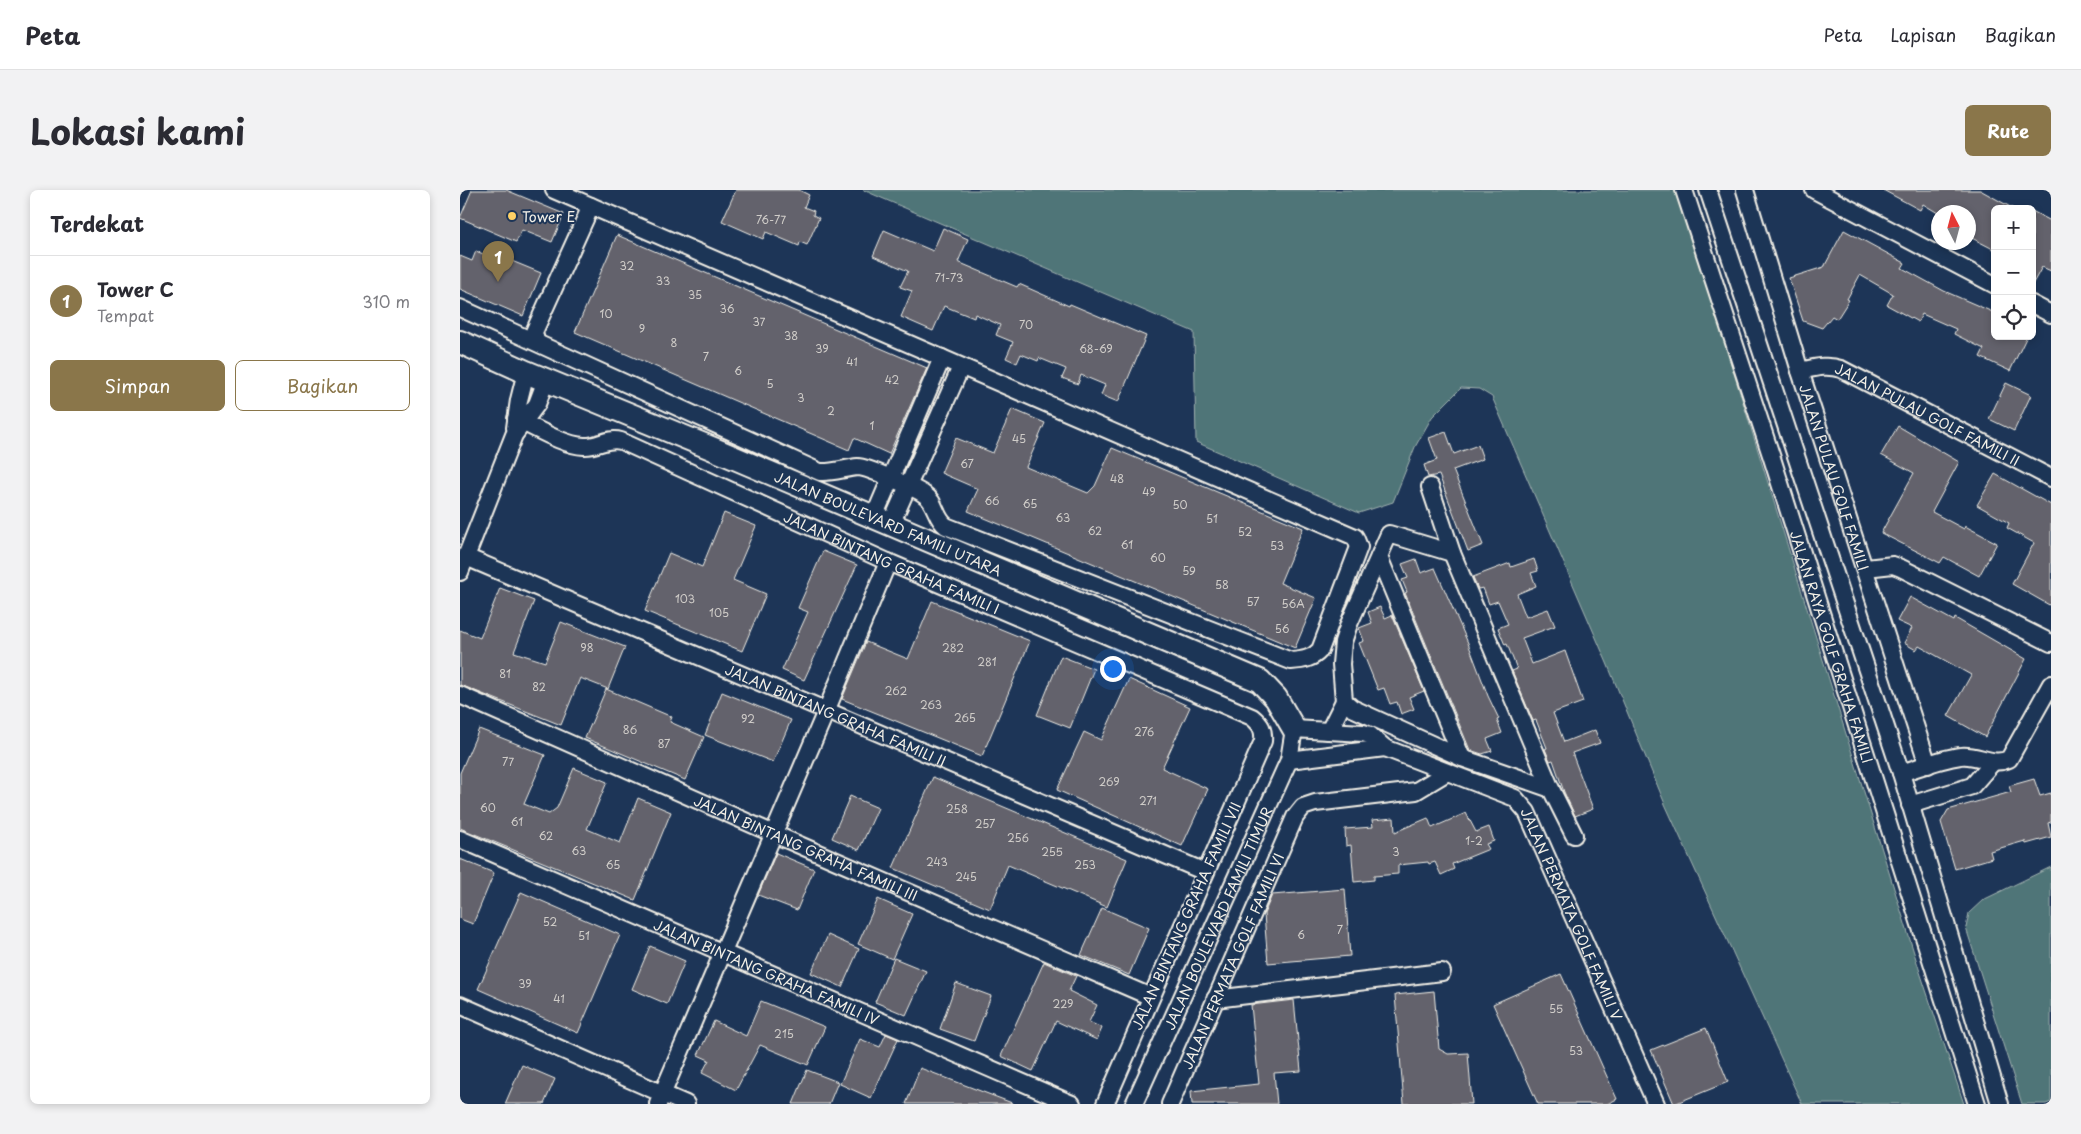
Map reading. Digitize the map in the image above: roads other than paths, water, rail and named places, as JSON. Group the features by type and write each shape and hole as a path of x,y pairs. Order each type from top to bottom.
{"street":[{"path":"460,308 820,472 858,467 908,486 925,494 930,499 942,523 955,530 1291,661 1303,660 1315,655 1320,650 1359,548 1355,537 554,190"},
{"name":"JALAN RAYA GOLF GRAHA FAMILI","path":"1684,190 1771,455 1977,1104"},
{"name":"JALAN RAYA GOLF GRAHA FAMILI","path":"1708,190 1901,773 2000,1104"},
{"name":"JALAN PULAU GOLF FAMILI","path":"1745,190 1800,371 1866,568 1928,765"},
{"path":"1814,190 1991,283"},
{"path":"536,341 534,332 591,206"},
{"path":"2036,306 2051,314"},
{"name":"JALAN BOULEVARD FAMILI UTARA","path":"460,342 536,376 883,520 1260,681 1276,698 1294,730"},
{"path":"883,520 890,478 942,358"},
{"name":"JALAN PULAU GOLF FAMILI II","path":"1800,371 1833,366 2051,478"},
{"path":"883,520 908,486 961,367"},
{"path":"463,564 518,425 519,400 536,376"},
{"name":"JALAN BINTANG GRAHA FAMILI I","path":"518,425 570,444 582,446 592,446 614,439 622,441 888,562 1252,717 1262,728"},
{"path":"1430,487 1452,553 1551,789 1574,836"},
{"path":"1329,731 1344,701 1341,664 1343,642 1349,624 1389,534 1452,553"},
{"path":"1379,557 1462,758"},
{"path":"660,1099 888,562"},
{"name":"JALAN BINTANG GRAHA FAMILI II","path":"463,564 827,709 1205,872"},
{"path":"1866,568 1892,565 1901,568 2051,643"},
{"path":"1901,773 1963,755 1993,762 2002,762 2010,759 2051,684"},
{"name":"JALAN BINTANG GRAHA FAMILI III","path":"460,695 774,834 1151,997"},
{"path":"1344,701 1364,715 1462,758 1551,789"},
{"name":"JALAN BINTANG GRAHA FAMILI VII","path":"1105,1104 1263,741 1262,728"},
{"name":"JALAN PERMATA GOLF FAMILI V","path":"1294,730 1363,733 1370,735 1385,748 1516,798 1527,812 1656,1104"},
{"name":"JALAN BOULEVARD FAMILI TIMUR","path":"1134,1104 1289,760 1294,730"},
{"name":"JALAN PERMATA GOLF FAMILI V","path":"1289,760 1385,748"},
{"path":"1910,805 1972,786 1993,762"},
{"name":"JALAN PERMATA GOLF FAMILI VI","path":"1170,1104 1295,817 1303,807 1315,803 1416,791 1446,772"},
{"name":"JALAN BINTANG GRAHA FAMILI IV","path":"460,839 1072,1104"},
{"path":"1215,999 1442,972"},
{"path":"460,1005 660,1099 686,1104"}],"place":[{"name":"Tower E","path":"512,216"},
{"name":"Tower C","path":"498,282"}]}
